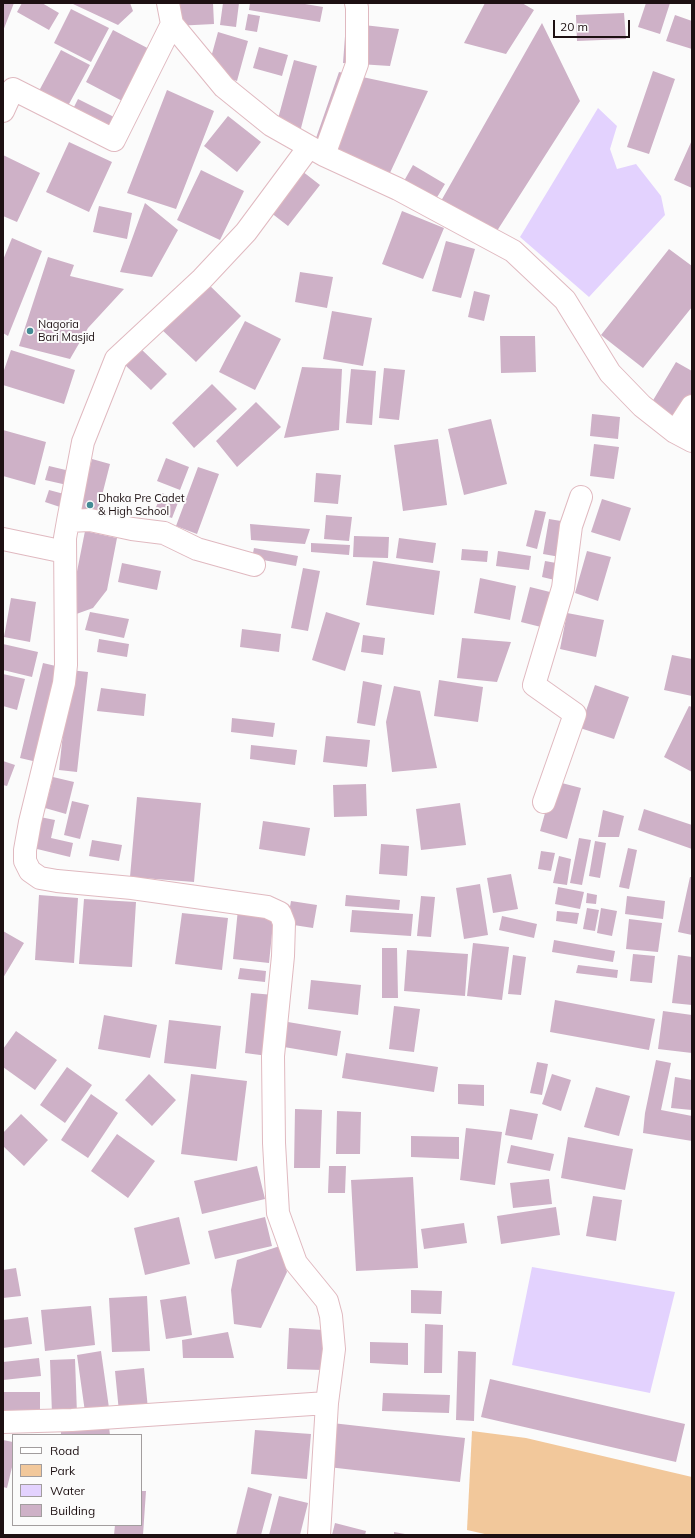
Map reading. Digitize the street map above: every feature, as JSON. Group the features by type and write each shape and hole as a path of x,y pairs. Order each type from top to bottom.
{"street":[{"path":"319,1535 327,1403 334,1349 332,1316 327,1301 296,1263 278,1213 274,1143 273,1056 283,956 284,923 280,913 267,907 140,889 57,882 40,878 30,871 25,860 25,850 30,822 64,683 66,665 65,538 68,521 84,442 116,359 202,279 246,232 316,151 357,64 356,3"},
{"path":"170,13 224,87 271,126 316,151 398,189 513,251 565,300 610,373 642,406 684,436 692,406"},
{"path":"3,111 13,89 114,140 170,13"},
{"path":"544,802 575,714 534,685 563,588 571,526 581,497"},
{"path":"68,521 90,520 132,529 164,533 197,550 254,565"},
{"path":"3,539 65,552"},
{"path":"3,1422 72,1420 327,1403"}],"green space":[{"path":"472,1431 526,1438 692,1477 692,1535 489,1535 467,1530"}],"water":[{"path":"598,108 617,126 610,149 617,169 636,164 661,196 665,215 589,297 520,237"},
{"path":"532,1267 675,1292 650,1393 512,1365"}],"building":[{"path":"3,3 14,3 3,31"},
{"path":"22,3 42,3 59,13 49,30 17,12"},
{"path":"73,3 130,3 133,11 118,25"},
{"path":"174,3 213,3 214,24 175,26"},
{"path":"223,3 239,3 236,27 220,25"},
{"path":"250,3 299,3 323,7 320,22 249,10"},
{"path":"485,3 522,3 534,10 506,54 464,43"},
{"path":"646,3 670,3 660,34 638,27"},
{"path":"71,9 109,28 91,62 54,43"},
{"path":"624,13 626,39 577,41 576,15"},
{"path":"248,14 260,16 257,32 245,30"},
{"path":"675,15 692,21 692,49 666,41"},
{"path":"346,23 399,29 390,66 343,63"},
{"path":"542,23 580,101 495,234 441,201"},
{"path":"113,30 155,52 128,104 86,82"},
{"path":"218,32 248,41 237,81 207,72"},
{"path":"259,47 288,55 282,76 253,68"},
{"path":"61,50 90,65 62,117 33,102"},
{"path":"294,60 317,66 300,132 276,126"},
{"path":"653,71 675,79 649,154 627,147"},
{"path":"339,72 428,91 389,175 316,138"},
{"path":"167,90 214,111 176,209 127,193"},
{"path":"78,99 120,120 110,140 68,119"},
{"path":"228,116 261,142 237,172 204,146"},
{"path":"692,140 692,188 674,180"},
{"path":"69,142 112,162 89,212 46,192"},
{"path":"3,155 40,173 17,222 3,216"},
{"path":"413,165 445,184 436,199 404,181"},
{"path":"201,170 244,191 220,240 177,220"},
{"path":"302,171 320,185 288,226 270,212"},
{"path":"145,203 178,230 152,277 120,272"},
{"path":"99,206 132,213 127,239 93,232"},
{"path":"402,211 444,228 423,279 382,264"},
{"path":"12,238 42,251 8,336 3,333 3,260"},
{"path":"446,241 475,249 461,298 432,291"},
{"path":"669,249 692,266 692,307 643,368 601,335"},
{"path":"48,257 74,265 70,276 124,289 88,328 70,359 19,346"},
{"path":"300,272 333,277 327,308 295,302"},
{"path":"205,281 241,316 196,362 160,328"},
{"path":"474,291 490,295 484,321 468,317"},
{"path":"332,311 372,318 363,366 323,359"},
{"path":"245,321 281,339 255,390 219,372"},
{"path":"500,336 535,336 536,372 501,373"},
{"path":"139,347 167,374 151,390 123,363"},
{"path":"11,350 75,370 64,404 3,385 3,373"},
{"path":"676,362 692,371 692,419 686,429 649,407"},
{"path":"302,367 342,369 339,430 284,438"},
{"path":"384,368 405,370 399,420 379,418"},
{"path":"351,369 376,371 372,425 346,423"},
{"path":"212,384 237,409 194,448 172,423"},
{"path":"256,402 281,427 237,467 216,441"},
{"path":"592,414 620,417 618,439 590,436"},
{"path":"491,419 507,484 464,495 448,429"},
{"path":"3,430 46,442 35,485 3,476"},
{"path":"438,439 447,505 403,511 394,445"},
{"path":"594,444 619,447 614,479 590,476"},
{"path":"166,458 189,467 180,490 157,481"},
{"path":"92,459 110,464 97,515 79,510"},
{"path":"49,466 70,471 67,485 45,480"},
{"path":"198,467 219,474 197,534 176,526"},
{"path":"316,473 341,475 338,504 314,502"},
{"path":"49,490 64,494 60,507 45,502"},
{"path":"162,493 179,500 172,518 154,512"},
{"path":"602,499 631,508 620,541 591,532"},
{"path":"535,510 546,512 537,549 526,546"},
{"path":"326,515 352,517 349,541 324,539"},
{"path":"549,519 567,522 560,557 543,554"},
{"path":"250,524 310,529 305,544 251,540"},
{"path":"85,531 117,538 107,590 93,608 68,617"},
{"path":"354,536 389,537 388,558 353,557"},
{"path":"399,538 436,543 433,563 396,558"},
{"path":"311,543 350,545 349,555 311,552"},
{"path":"254,548 298,556 296,566 252,558"},
{"path":"462,549 488,551 487,562 461,560"},
{"path":"498,551 531,556 529,570 496,566"},
{"path":"587,551 611,557 598,601 575,593"},
{"path":"373,561 440,571 434,615 366,605"},
{"path":"545,561 562,564 559,581 542,577"},
{"path":"122,563 161,571 157,590 118,582"},
{"path":"303,568 320,571 308,631 291,628"},
{"path":"480,578 516,586 510,620 474,613"},
{"path":"530,587 554,593 545,628 521,622"},
{"path":"11,598 36,602 30,642 4,637"},
{"path":"90,612 129,619 124,638 85,630"},
{"path":"326,612 360,623 345,671 312,660"},
{"path":"567,613 604,620 596,657 560,649"},
{"path":"242,629 281,634 279,652 240,647"},
{"path":"363,635 385,638 383,655 361,652"},
{"path":"462,638 511,642 497,682 457,678"},
{"path":"99,639 129,644 127,657 97,652"},
{"path":"3,644 38,652 32,677 3,670"},
{"path":"672,655 692,659 692,696 664,690"},
{"path":"43,663 60,667 37,762 20,758"},
{"path":"70,670 88,672 77,772 59,770"},
{"path":"3,674 25,679 17,710 3,706"},
{"path":"439,680 483,687 478,722 434,716"},
{"path":"363,681 382,685 375,726 357,723"},
{"path":"595,685 629,697 614,739 580,728"},
{"path":"394,686 420,691 437,768 392,772 386,722"},
{"path":"101,688 146,694 144,716 97,711"},
{"path":"689,706 692,707 692,772 664,757"},
{"path":"232,718 275,723 273,737 231,732"},
{"path":"326,736 370,740 367,767 323,762"},
{"path":"251,745 297,750 295,765 250,759"},
{"path":"3,761 15,765 7,786 3,785"},
{"path":"53,777 74,782 66,814 45,808"},
{"path":"554,781 581,788 567,839 540,831"},
{"path":"366,784 367,816 334,817 333,785"},
{"path":"137,797 201,803 194,882 130,877"},
{"path":"72,801 89,805 80,839 64,835"},
{"path":"460,803 466,845 421,850 416,809"},
{"path":"644,809 692,825 692,849 638,830"},
{"path":"603,810 624,816 619,837 598,837"},
{"path":"40,817 55,820 51,838 73,843 70,857 33,848"},
{"path":"263,821 310,828 305,856 259,849"},
{"path":"579,838 591,840 582,885 570,883"},
{"path":"92,840 122,845 119,861 89,856"},
{"path":"595,841 606,843 600,878 589,876"},
{"path":"381,844 409,846 407,876 379,874"},
{"path":"628,848 637,850 629,889 619,887"},
{"path":"541,851 555,853 551,871 538,869"},
{"path":"559,856 571,859 567,885 553,883"},
{"path":"511,874 518,909 493,913 487,878"},
{"path":"690,877 692,877 692,935 678,932"},
{"path":"480,884 488,935 464,939 456,888"},
{"path":"558,887 584,892 580,909 555,904"},
{"path":"587,893 597,895 596,904 586,903"},
{"path":"39,895 78,898 74,963 35,960"},
{"path":"346,895 400,900 399,910 345,906"},
{"path":"421,896 435,897 431,937 417,936"},
{"path":"627,896 665,901 663,919 625,914"},
{"path":"84,899 136,902 132,967 79,964"},
{"path":"291,901 317,905 313,928 287,924"},
{"path":"587,908 599,910 595,931 583,929"},
{"path":"601,908 617,911 612,936 597,933"},
{"path":"238,909 274,914 269,963 233,959"},
{"path":"352,910 413,914 411,936 350,932"},
{"path":"557,911 579,913 577,924 556,921"},
{"path":"182,913 228,918 222,970 175,964"},
{"path":"502,916 537,924 534,938 499,930"},
{"path":"629,919 662,923 658,952 626,949"},
{"path":"3,931 24,943 3,978"},
{"path":"554,940 615,951 613,962 552,952"},
{"path":"473,943 509,947 502,1000 467,996"},
{"path":"382,948 397,948 398,998 382,998"},
{"path":"407,950 468,954 465,996 404,991"},
{"path":"633,954 655,956 652,983 630,981"},
{"path":"513,955 526,957 521,995 508,994"},
{"path":"678,955 692,957 692,1005 672,1003"},
{"path":"578,965 618,970 617,978 576,973"},
{"path":"240,968 266,971 265,982 238,979"},
{"path":"311,980 361,985 358,1015 308,1009"},
{"path":"251,993 274,995 268,1056 245,1053"},
{"path":"555,1000 655,1019 649,1050 550,1032"},
{"path":"394,1006 420,1009 414,1052 389,1049"},
{"path":"663,1011 692,1015 692,1053 658,1049"},
{"path":"104,1015 157,1025 150,1058 98,1049"},
{"path":"169,1020 221,1026 216,1069 164,1063"},
{"path":"288,1022 341,1031 337,1056 284,1047"},
{"path":"16,1031 57,1060 35,1090 3,1067 3,1049"},
{"path":"346,1053 438,1067 434,1092 342,1078"},
{"path":"656,1060 671,1063 661,1110 692,1116 692,1141 643,1133 645,1113"},
{"path":"537,1062 548,1064 542,1095 530,1093"},
{"path":"67,1067 92,1085 65,1123 40,1105"},
{"path":"149,1074 176,1100 152,1126 125,1100"},
{"path":"191,1074 247,1081 237,1161 181,1154"},
{"path":"552,1074 571,1080 561,1111 542,1104"},
{"path":"675,1077 692,1080 692,1110 671,1108"},
{"path":"458,1084 484,1085 484,1106 458,1104"},
{"path":"596,1087 630,1096 619,1136 584,1127"},
{"path":"91,1094 118,1113 88,1158 61,1140"},
{"path":"295,1109 322,1110 320,1168 294,1168"},
{"path":"510,1109 538,1114 532,1140 505,1135"},
{"path":"337,1111 361,1112 360,1154 336,1154"},
{"path":"21,1114 48,1140 24,1166 3,1146 3,1133"},
{"path":"466,1128 502,1132 495,1185 460,1180"},
{"path":"117,1134 155,1161 128,1198 91,1171"},
{"path":"411,1136 459,1137 459,1159 411,1157"},
{"path":"568,1137 633,1149 625,1190 561,1178"},
{"path":"511,1145 554,1154 550,1171 507,1163"},
{"path":"257,1166 265,1199 202,1214 194,1181"},
{"path":"329,1166 346,1166 345,1193 328,1193"},
{"path":"413,1177 418,1268 356,1271 351,1180"},
{"path":"549,1179 552,1204 513,1208 510,1183"},
{"path":"593,1196 622,1200 616,1241 586,1236"},
{"path":"556,1207 560,1235 501,1244 497,1216"},
{"path":"179,1217 190,1264 145,1275 134,1228"},
{"path":"265,1217 272,1246 215,1259 208,1231"},
{"path":"464,1223 467,1243 424,1249 421,1229"},
{"path":"280,1246 287,1272 261,1328 234,1324 231,1290 237,1260"},
{"path":"16,1268 21,1296 3,1298 3,1270"},
{"path":"411,1290 442,1291 441,1314 411,1313"},
{"path":"147,1296 150,1351 112,1352 109,1298"},
{"path":"186,1296 192,1335 166,1339 160,1300"},
{"path":"91,1306 95,1345 45,1351 41,1310"},
{"path":"28,1317 32,1344 3,1348 3,1320"},
{"path":"425,1324 443,1325 442,1373 424,1373"},
{"path":"289,1328 324,1330 323,1370 287,1369"},
{"path":"228,1332 234,1358 183,1358 182,1340"},
{"path":"370,1342 408,1343 408,1365 370,1363"},
{"path":"101,1351 109,1408 85,1412 77,1355"},
{"path":"458,1351 476,1352 474,1421 456,1420"},
{"path":"39,1358 41,1376 3,1380 3,1362"},
{"path":"75,1359 77,1414 52,1414 50,1360"},
{"path":"144,1368 148,1409 119,1412 115,1371"},
{"path":"490,1379 685,1424 676,1462 481,1417"},
{"path":"3,1392 40,1392 40,1417 3,1417"},
{"path":"383,1393 450,1395 449,1413 382,1411"},
{"path":"332,1423 465,1438 460,1482 328,1467"},
{"path":"109,1427 110,1434 61,1434 61,1428"},
{"path":"255,1430 311,1434 307,1479 251,1474"},
{"path":"3,1440 12,1442 12,1467 7,1488 3,1487"},
{"path":"248,1487 272,1494 261,1535 236,1535"},
{"path":"142,1491 146,1491 143,1535 114,1535 115,1526 142,1526"},
{"path":"279,1496 308,1503 300,1535 269,1535"},
{"path":"335,1523 366,1531 365,1535 332,1535"},
{"path":"394,1532 405,1534 405,1535 394,1535"}],"place":[{"name":"Nagoria Bari Masjid","path":"30,331"},
{"name":"Dhaka Pre Cadet & High School","path":"90,505"}]}
